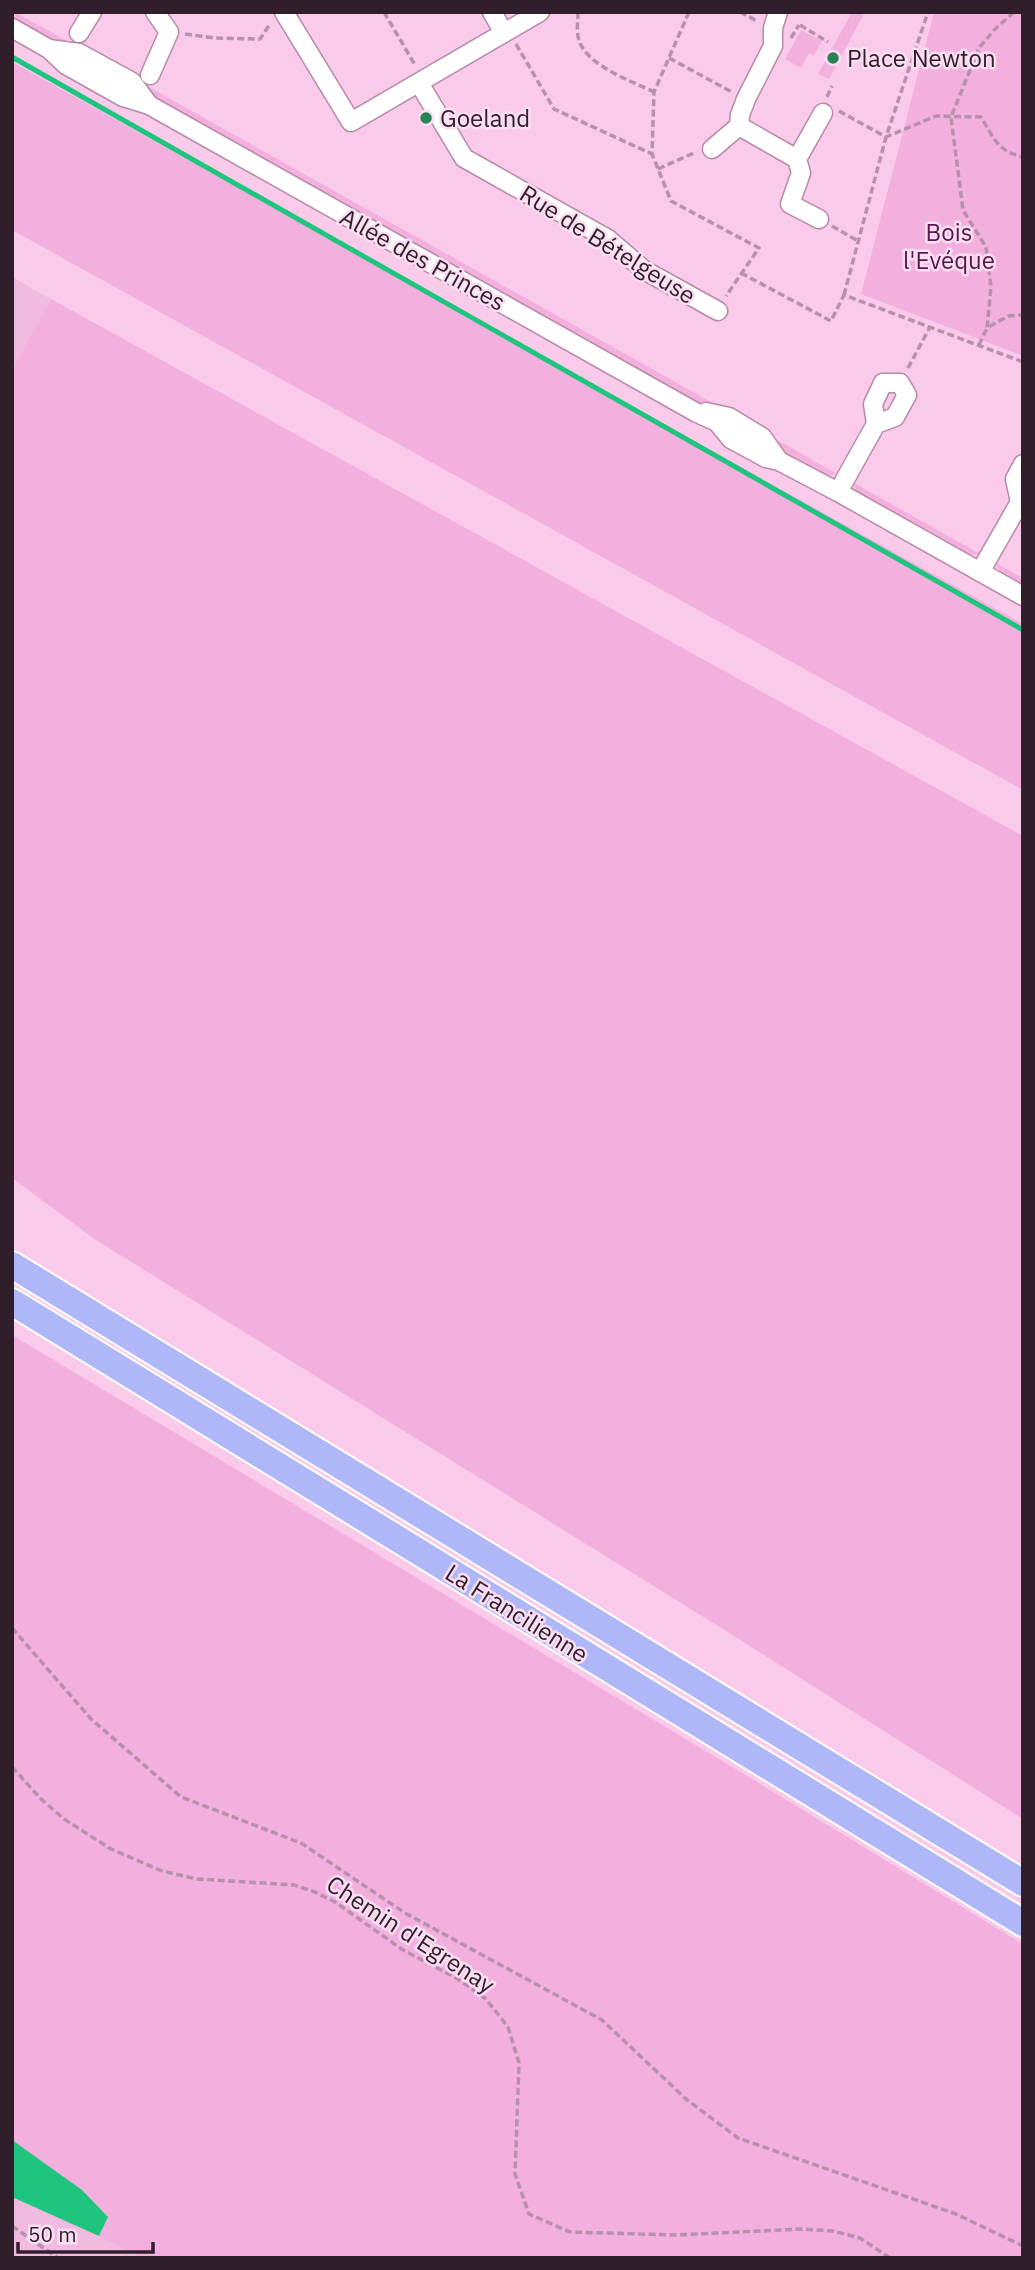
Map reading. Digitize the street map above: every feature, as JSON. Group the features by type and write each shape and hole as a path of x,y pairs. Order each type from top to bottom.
{"highway":[{"name":"La Francilienne","path":"12,1265 1023,1883"},
{"name":"La Francilienne","path":"19,1310 1023,1923"}],"street":[{"path":"79,33 92,12"},
{"path":"150,75 169,32 155,12"},
{"path":"492,12 506,32"},
{"path":"278,17 351,122 540,12"},
{"path":"712,149 739,126 746,99 774,46 773,28 778,12"},
{"name":"Allée des Princes","path":"12,28 49,49 79,53 132,82 149,105 697,413 700,411 729,417 762,437 779,461 1023,596"},
{"name":"Rue de Bételgeuse","path":"419,82 464,158 608,239 644,270 718,311"},
{"path":"797,159 823,114"},
{"path":"739,126 797,159 801,173 790,204 819,219"},
{"path":"838,492 876,425 873,404 883,383 900,383"},
{"path":"980,572 1021,502 1015,479 1023,464"}],"path":[{"path":"384,12 417,69 419,82"},
{"path":"578,12 578,39 589,56 654,92"},
{"path":"689,12 654,92 652,154 671,201 759,248 718,311"},
{"path":"741,273 831,321 844,295 886,137 928,12"},
{"path":"979,345 987,328 991,287 986,247 963,209 951,117 979,48 1014,12"},
{"path":"169,32 215,38 260,39 278,17"},
{"path":"799,25 828,42"},
{"path":"506,32 554,109 652,154"},
{"path":"669,58 746,99"},
{"path":"823,114 836,109 886,137"},
{"path":"886,137 936,116 981,117 997,144 1008,154 1023,157"},
{"path":"658,169 692,153 712,149"},
{"path":"819,219 858,241"},
{"path":"844,295 1023,362"},
{"path":"987,328 1008,316 1023,315"},
{"path":"900,383 930,327"},
{"path":"12,1628 91,1719 181,1797 301,1843 405,1913 602,2020 686,2099 738,2138 957,2214 1023,2246"},
{"name":"Chemin d'Egrenay","path":"12,1767 40,1798 64,1819 124,1855 162,1871 197,1879 294,1885 315,1892 335,1902 403,1950 458,1979 486,1999 508,2027 519,2063 515,2174 529,2214 570,2232 675,2235 803,2229 833,2231 860,2238 890,2258"},
{"path":"12,2226 58,2258"}],"shaded area":[{"path":"12,277 51,299 12,370"},
{"path":"12,2092 262,2258 12,2258"},
{"path":"12,2140 82,2190 108,2217 99,2236 12,2197"}],"green space":[{"path":"12,12 76,46 58,45 12,19"},
{"path":"852,12 865,12 829,79 818,74"},
{"name":"Bois l'Evéque","path":"934,12 1023,12 1023,356 861,294"},
{"path":"801,30 822,41 814,56 809,53 801,68 785,59"},
{"path":"12,62 1023,624 1023,790 12,230"},
{"path":"140,82 727,411 700,405 152,98"},
{"path":"51,299 1023,836 1023,1819 723,1629 96,1240 12,1178 12,370"},
{"path":"765,433 837,474 825,476 784,455"},
{"path":"854,483 980,554 967,555 860,495 855,490"},
{"path":"996,563 1023,578 1023,587 1001,574"},
{"path":"12,1335 1023,1944 1023,2258 142,2258 99,2236 108,2217 82,2190 12,2140"}],"waterway":[{"path":"12,57 1023,630"}],"place":[{"name":"Place Newton","path":"833,58"},
{"name":"Goeland","path":"426,118"}]}
